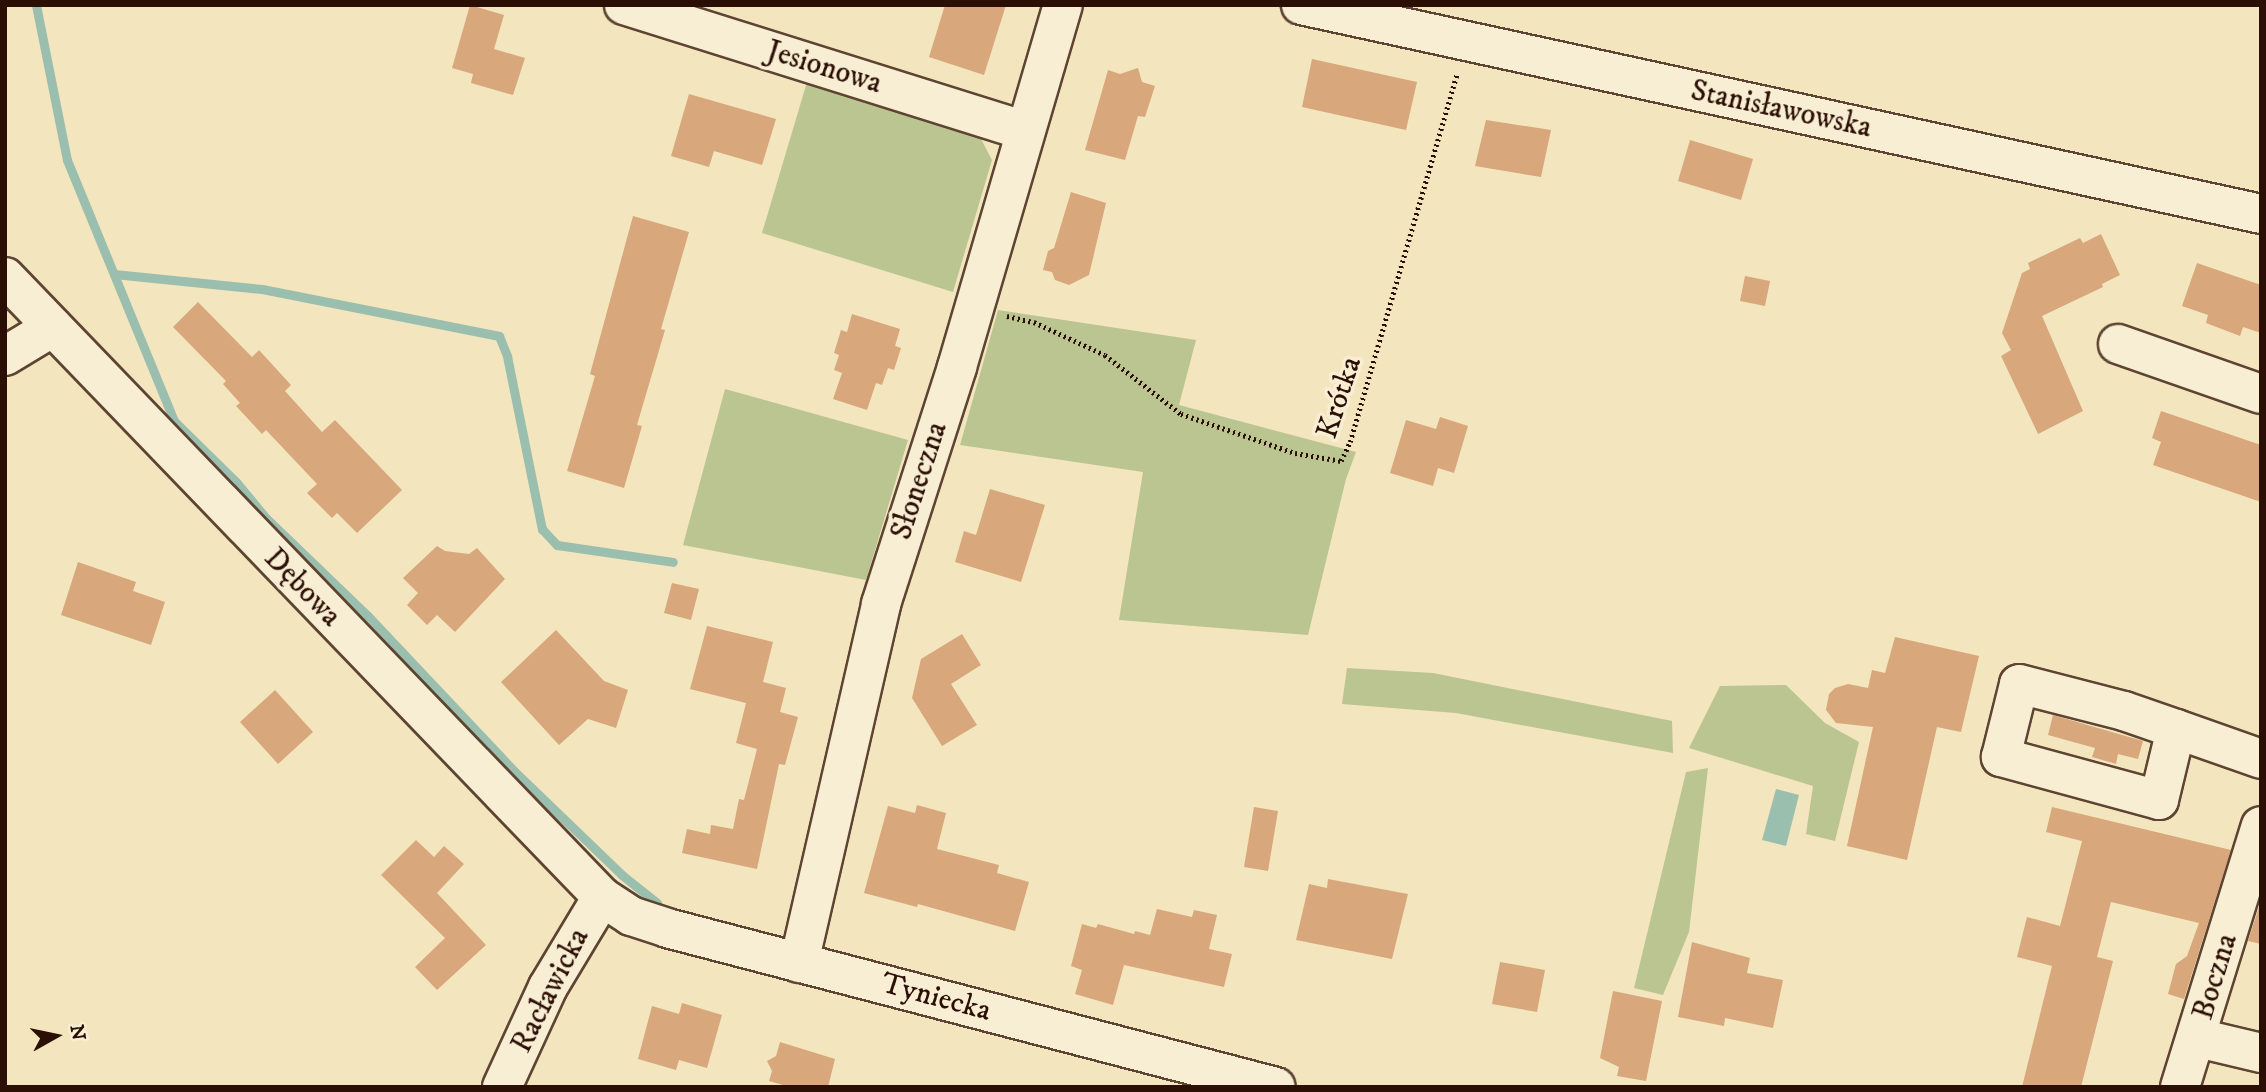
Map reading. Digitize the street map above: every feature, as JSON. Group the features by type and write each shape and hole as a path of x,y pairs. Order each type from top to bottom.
{"street":[{"name":"Jesionowa","path":"624,5 1025,131"},
{"name":"Słoneczna","path":"799,963 881,604 974,309 1063,5"},
{"name":"Stanisławowska","path":"1301,5 2261,214"},
{"name":"Dębowa","path":"5,277 602,897"},
{"path":"5,356 53,327"},
{"path":"2118,344 2261,394"},
{"path":"2176,729 2261,759"},
{"name":"Boczna","path":"2180,1087 2198,1038 2261,826"},
{"name":"Tyniecka","path":"602,897 631,916 655,924 1276,1087"},
{"name":"Racławicka","path":"502,1087 548,988 602,897"},
{"path":"2198,1038 2261,1053"}],"path":[{"name":"Krótka","path":"974,309 1034,323 1105,355 1181,414 1295,453 1341,461 1350,442 1466,41"}],"green space":[{"path":"807,82 980,137 992,160 953,292 762,233"},
{"path":"998,310 1196,340 1179,405 1356,452 1346,479 1308,635 1119,620 1143,472 960,445"},
{"path":"725,389 908,440 866,580 683,545"},
{"path":"1347,668 1433,673 1672,721 1673,753 1456,713 1342,704"},
{"path":"1786,685 1825,723 1859,742 1835,841 1806,834 1813,786 1689,748 1720,686"},
{"path":"1708,768 1689,932 1663,995 1634,988 1686,772"}],"shaded area":[{"path":"1776,789 1799,795 1786,846 1762,840"}],"building":[{"path":"470,5 504,15 494,49 525,58 513,95 471,83 473,74 452,68"},
{"path":"945,5 1006,5 984,75 929,57"},
{"path":"1312,59 1417,82 1406,130 1302,107"},
{"path":"1138,68 1142,82 1155,86 1145,117 1138,116 1125,160 1085,150 1108,70 1120,74"},
{"path":"689,94 776,119 762,165 714,151 709,167 671,156"},
{"path":"1486,120 1551,130 1541,177 1475,166"},
{"path":"1690,140 1753,159 1741,200 1678,181"},
{"path":"1071,192 1106,203 1089,275 1069,285 1055,280 1052,272 1043,270 1048,251 1054,248"},
{"path":"633,216 689,232 661,329 665,330 637,425 642,426 624,488 567,471 595,376 590,374"},
{"path":"2101,234 2120,275 2102,284 2103,287 2042,316 2083,411 2038,434 2001,356 2011,350 2002,333 2022,273 2030,269 2028,263 2080,238 2083,243"},
{"path":"2197,263 2261,285 2261,333 2243,327 2240,336 2206,323 2208,315 2182,306"},
{"path":"1745,276 1770,281 1765,306 1740,301"},
{"path":"198,302 252,357 259,350 291,385 285,391 322,432 335,420 402,490 357,533 337,513 332,518 307,493 317,484 266,430 262,434 236,406 240,403 223,384 226,381 173,327"},
{"path":"852,314 900,329 895,346 901,348 894,370 888,368 882,385 876,383 867,410 833,399 842,373 834,370 839,355 834,353 841,330 847,332"},
{"path":"2161,411 2261,445 2261,502 2153,465 2161,442 2152,438"},
{"path":"1440,417 1468,426 1454,473 1438,468 1433,486 1390,473 1406,420 1436,429"},
{"path":"990,489 1045,505 1021,582 955,562 964,531 976,535"},
{"path":"437,546 445,551 469,554 477,548 505,579 455,632 437,615 427,625 407,605 418,593 403,578"},
{"path":"78,562 136,582 133,591 165,602 151,645 61,615"},
{"path":"672,583 699,589 691,620 664,613"},
{"path":"707,626 773,642 763,682 786,688 780,712 798,717 785,765 779,764 757,869 682,853 687,829 710,834 711,825 733,829 739,799 744,800 757,749 736,743 746,703 690,689"},
{"path":"556,630 604,681 628,690 616,728 588,719 559,745 501,682"},
{"path":"962,634 981,665 951,684 977,725 942,746 912,698 921,659"},
{"path":"1895,637 1979,656 1961,732 1937,727 1907,860 1847,846 1873,727 1836,723 1826,710 1829,694 1835,688 1848,684 1868,688 1872,670 1885,673"},
{"path":"275,690 313,732 278,764 240,722"},
{"path":"2053,715 2143,741 2138,759 2118,754 2116,764 2092,757 2095,748 2048,735"},
{"path":"917,805 946,813 937,849 999,865 997,873 1029,882 1015,931 918,904 917,907 864,893 888,806 915,813"},
{"path":"1254,807 1278,811 1268,871 1244,867"},
{"path":"2052,807 2231,850 2184,999 2168,994 2176,964 2187,956 2199,923 2111,902 2097,957 2113,961 2081,1087 2022,1087 2052,966 2017,957 2027,917 2060,926 2082,841 2046,832"},
{"path":"416,840 434,857 444,846 464,864 437,893 486,945 437,990 415,967 445,938 381,875"},
{"path":"1328,879 1408,894 1392,959 1296,940 1309,884 1327,888"},
{"path":"2261,901 2261,944 2248,941"},
{"path":"1157,909 1192,917 1194,910 1217,915 1209,949 1232,954 1224,987 1124,965 1113,1005 1075,994 1082,970 1071,966 1082,924 1096,928 1098,924 1134,934 1135,931 1150,935"},
{"path":"1692,942 1750,958 1747,973 1783,980 1773,1028 1725,1018 1724,1026 1678,1017"},
{"path":"1500,962 1545,970 1537,1012 1492,1004"},
{"path":"1613,991 1662,1001 1646,1081 1617,1076 1619,1067 1600,1058"},
{"path":"682,1003 722,1015 707,1068 679,1060 676,1070 638,1059 652,1006 679,1014"},
{"path":"780,1042 835,1059 828,1087 790,1087 769,1081 772,1071 767,1061 776,1056"}],"waterway":[{"path":"36,5 67,160 174,421 237,483 266,518 368,616 514,771 622,875 657,903"},
{"path":"114,274 262,289 499,336 507,356 542,529 557,545 673,562"}]}
